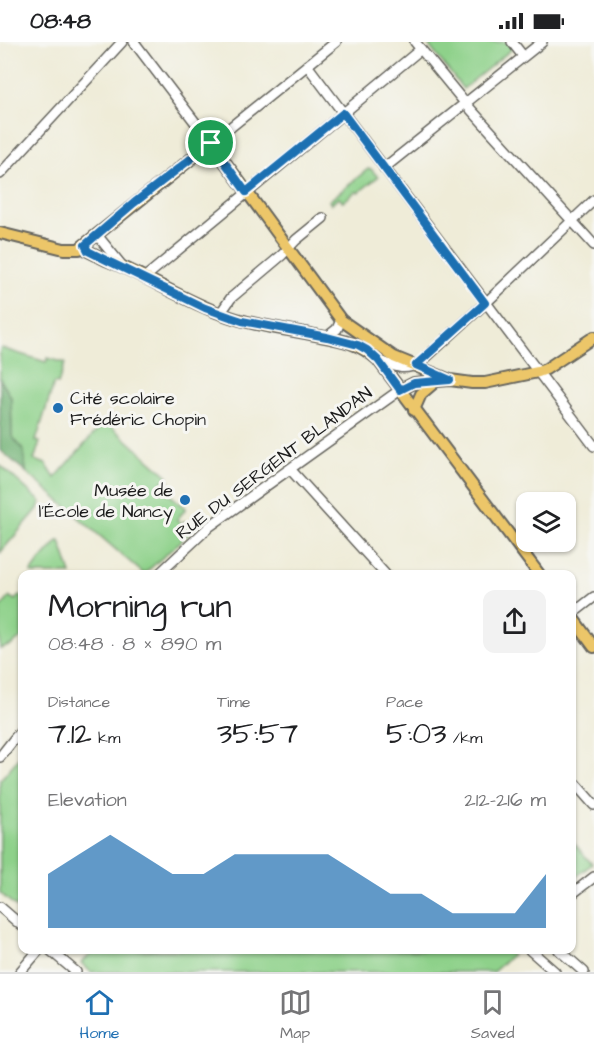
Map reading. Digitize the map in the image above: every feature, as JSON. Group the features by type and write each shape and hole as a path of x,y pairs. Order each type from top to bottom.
{"main road":[{"path":"4,235 72,250 79,249 211,143 341,320 394,357 450,380"},
{"path":"85,245 88,251 220,314 242,321 327,337 358,345 367,350 378,360 536,570"},
{"path":"400,390 414,383 450,380 485,383 538,372 594,337"},
{"path":"414,410 421,394 436,381"},
{"path":"576,622 594,647"}],"street":[{"path":"0,174 122,42"},
{"path":"134,42 211,143 336,42"},
{"path":"512,42 524,57"},
{"path":"384,168 542,42"},
{"path":"144,278 343,113 418,46 465,103 594,245"},
{"path":"307,65 594,446"},
{"path":"378,360 406,369 416,365 594,200"},
{"path":"220,314 228,301 323,218"},
{"path":"97,235 123,267"},
{"path":"327,337 337,328 341,320"},
{"name":"RUE DU SERGENT BLANDAN","path":"163,570 204,531 400,390"},
{"path":"290,469 381,570"},
{"path":"576,613 594,597"},
{"path":"2,751 18,733"},
{"path":"576,785 594,805"},
{"path":"576,891 594,877"},
{"path":"0,907 18,923"},
{"path":"20,972 36,954"},
{"path":"55,954 76,972"},
{"path":"535,954 555,972"},
{"path":"564,954 584,972"}],"green space":[{"path":"426,42 509,42 513,48 463,89"},
{"path":"368,169 371,169 378,177 343,202 339,198 331,204 329,201"},
{"path":"1,348 46,362 48,358 65,363 58,384 54,383 36,441 40,442 34,460 46,464 55,478 105,421 168,476 170,481 168,484 164,480 159,486 186,508 177,520 182,524 184,521 193,530 148,570 139,570 26,472 24,451 12,436 11,397 0,379"},
{"path":"0,379 11,397 12,436 24,451 26,472 0,450"},
{"path":"0,465 41,502 37,510 0,553"},
{"path":"60,541 70,570 33,570"},
{"path":"10,597 15,600 18,597 18,640 0,649 0,608"},
{"path":"18,759 18,909 0,893 0,780"},
{"path":"576,846 592,864 576,877"},
{"path":"91,954 512,955 493,972 91,972 81,963"}],"place":[{"name":"Cité scolaire Frédéric Chopin","path":"58,408"},
{"name":"Musée de l'École de Nancy","path":"185,500"}],"route":[{"path":"343,113 485,303 416,365 450,380 414,383 400,390 378,360 358,345 242,321 220,314 88,251 85,245 106,226 211,143 246,192 343,113"}]}
